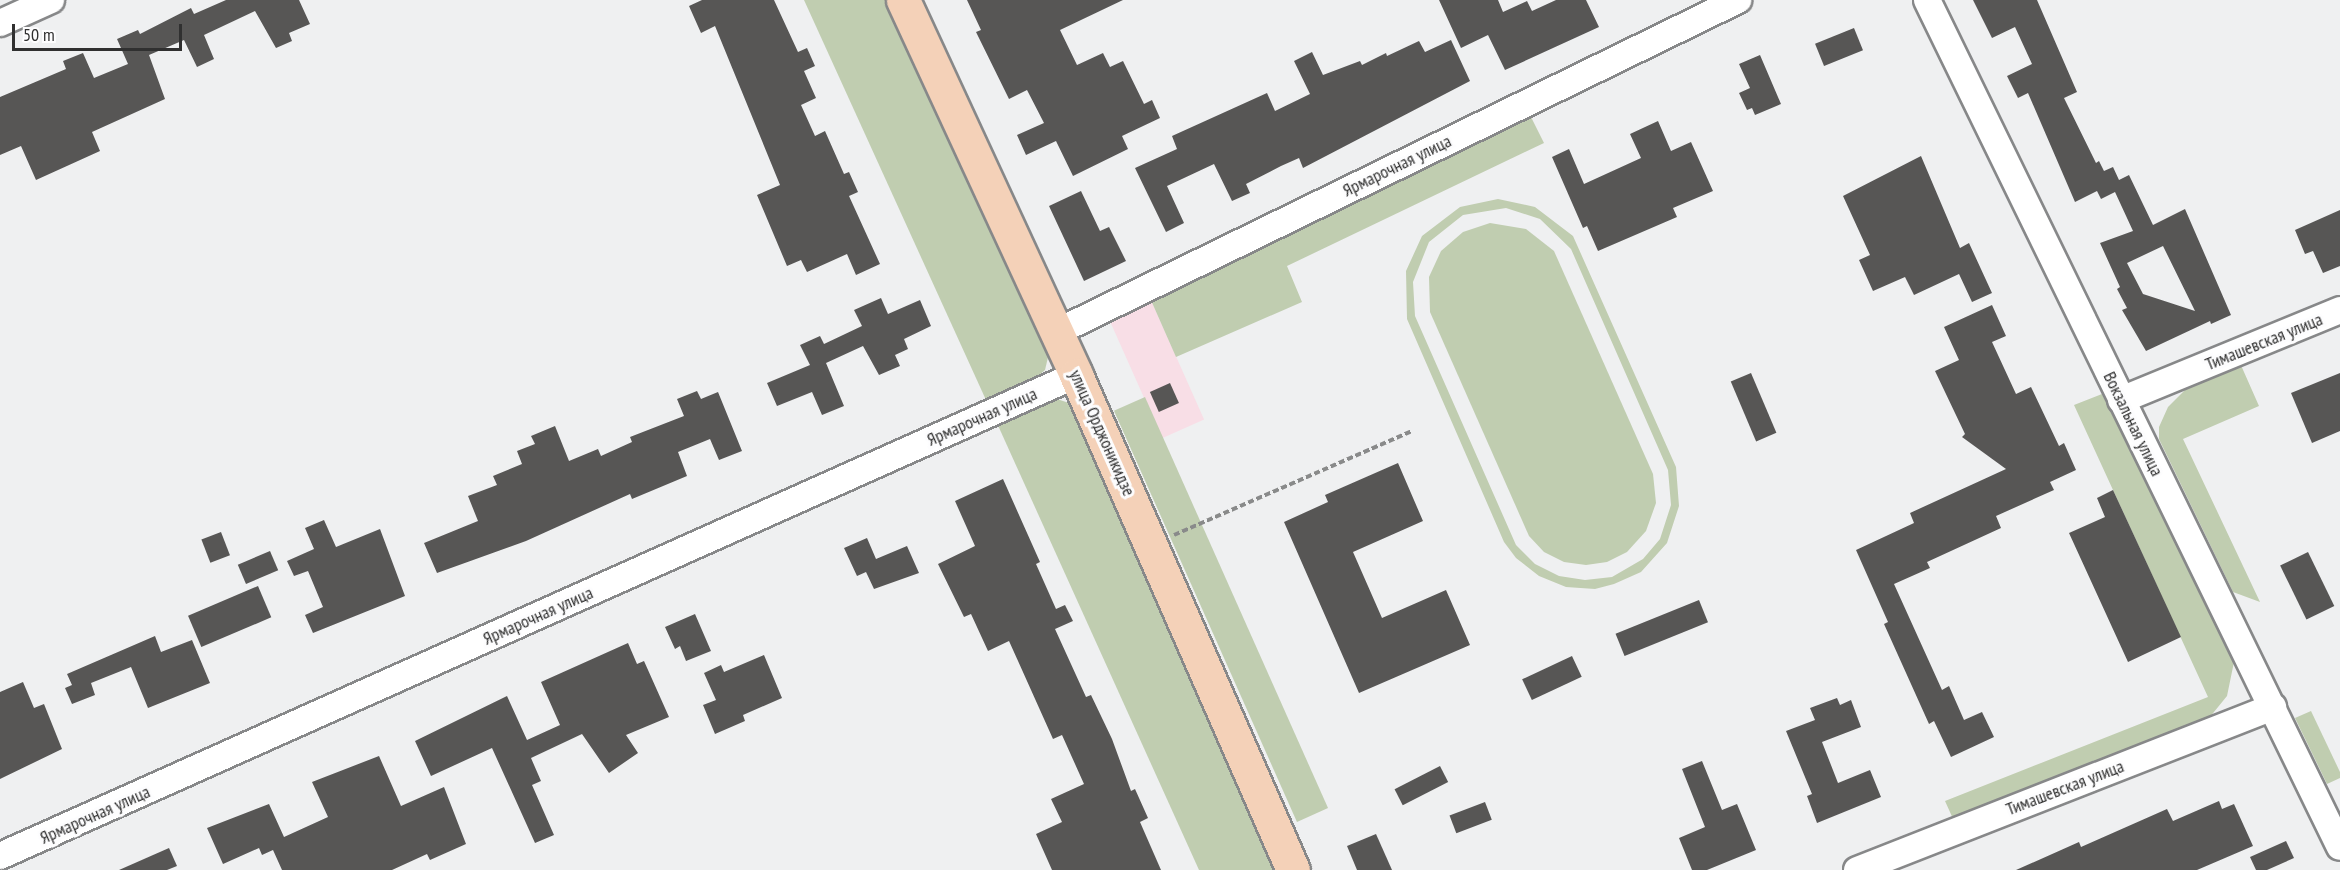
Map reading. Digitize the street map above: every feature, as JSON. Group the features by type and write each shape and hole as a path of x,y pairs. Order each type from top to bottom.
{"main road":[{"name":"улица Орджоникидзе","path":"903,0 1057,332 1293,870"}],"street":[{"path":"0,23 51,0"},
{"name":"Ярмарочная улица","path":"1057,332 1738,0"},
{"name":"Вокзальная улица","path":"1927,0 2340,847"},
{"name":"Тимашевская улица","path":"2121,400 2340,310"},
{"name":"Ярмарочная улица","path":"0,856 1076,375"},
{"name":"Тимашевская улица","path":"1857,870 2273,706"}],"path":[{"path":"1151,545 1412,431"}],"shaded area":[{"path":"1150,298 1204,420 1162,438 1108,317"}],"green space":[{"path":"804,0 887,0 1049,353 1045,370 1037,377 986,400"},
{"path":"1529,113 1544,143 1287,266 1302,302 1176,357 1150,298"},
{"path":"1498,199 1535,207 1573,236 1676,467 1679,506 1667,543 1641,572 1614,584 1595,589 1566,587 1539,576 1516,558 1504,542 1407,319 1406,271 1422,236 1460,207","holes":["1506,208 1540,219 1571,249 1668,470 1671,505 1660,539 1643,559 1612,577 1585,580 1559,576 1535,564 1516,545 1415,316 1413,282 1429,242 1463,215"]},
{"path":"1490,223 1526,229 1554,251 1653,474 1656,503 1646,531 1627,552 1607,562 1586,565 1564,562 1544,552 1529,536 1430,312 1429,277 1441,251 1463,232"},
{"path":"2240,363 2259,406 2183,439 2260,602 2233,592 2159,439 2159,427 2168,407 2192,383"},
{"path":"2102,394 2229,649 2234,662 2227,696 2205,723 1954,821 1945,801 2208,697 2074,405"},
{"path":"1051,397 1072,404 1278,870 1199,870 996,421"},
{"path":"1145,397 1328,808 1297,822 1114,411"},
{"path":"2311,711 2340,772 2340,778 2327,784 2295,718"}],"building":[{"path":"226,0 299,0 310,24 289,33 292,41 276,48 255,11 204,35 214,59 197,67 184,40 149,55 165,99 92,132 100,151 36,180 21,146 0,155 0,97 66,69 63,61 83,53 94,78 128,64 117,39 138,30 140,34 191,8 194,14"},
{"path":"702,0 774,0 798,52 807,48 815,66 804,71 816,98 801,105 815,136 825,131 844,174 849,172 858,192 849,196 880,264 856,275 847,254 807,272 801,260 787,266 757,195 780,185 715,26 701,33 689,6"},
{"path":"967,0 1123,0 1060,30 1077,65 1103,53 1110,67 1123,61 1144,104 1152,100 1160,118 1122,136 1128,149 1073,176 1056,141 1026,155 1017,135 1044,123 1027,90 1009,99 976,32 981,30"},
{"path":"1439,0 1498,0 1503,12 1527,1 1532,11 1556,0 1586,0 1599,27 1505,70 1488,35 1461,48"},
{"path":"1973,0 2037,0 2077,92 2064,98 2096,163 2099,161 2104,171 2113,167 2119,180 2129,175 2153,225 2185,209 2231,315 2211,324 2210,321 2146,351 2122,310 2127,308 2117,289 2120,287 2100,243 2133,231 2115,192 2101,199 2097,191 2075,202 2028,93 2018,98 2007,76 2032,64 2015,27 1992,38","holes":["2163,246 2195,311 2143,294 2127,263"]},
{"path":"1854,28 1863,50 1824,66 1815,44"},
{"path":"1451,40 1470,81 1303,168 1299,158 1281,166 1246,184 1250,193 1232,201 1214,164 1167,186 1184,223 1166,232 1135,168 1177,149 1172,136 1267,93 1275,111 1310,94 1294,61 1312,52 1323,75 1360,61 1362,65 1419,41 1425,52"},
{"path":"1760,55 1781,104 1755,115 1752,108 1747,110 1739,93 1750,88 1739,64"},
{"path":"1658,121 1671,151 1691,142 1713,191 1673,208 1677,217 1598,251 1587,226 1583,228 1552,157 1569,149 1584,184 1641,158 1630,134"},
{"path":"1921,156 1960,248 1969,243 1992,293 1972,302 1959,274 1914,295 1905,277 1873,291 1859,260 1870,255 1843,196"},
{"path":"1081,191 1100,231 1109,227 1126,261 1084,281 1049,206"},
{"path":"2340,210 2340,266 2323,273 2313,251 2305,254 2295,230"},
{"path":"881,298 888,314 920,300 931,326 904,339 908,349 895,355 900,366 879,375 863,346 826,363 844,406 822,415 812,392 777,406 767,383 810,365 800,345 820,336 824,344 862,326 854,310"},
{"path":"1992,305 2006,336 1992,342 2016,394 2031,387 2059,446 2064,443 2076,470 2050,482 2054,490 1996,516 2001,528 1927,562 1930,568 1894,584 1942,690 1949,686 1964,720 1982,712 1994,737 1951,757 1934,721 1929,724 1884,624 1888,622 1856,550 1914,523 1910,513 2006,469 1962,437 1965,434 1935,371 1959,360 1944,327"},
{"path":"1751,373 1776,433 1756,441 1731,382"},
{"path":"2340,373 2340,431 2312,443 2291,393"},
{"path":"1170,383 1179,403 1159,412 1150,392"},
{"path":"697,391 701,399 718,392 742,451 719,460 710,439 678,452 687,476 632,499 630,494 526,541 437,573 424,543 478,521 468,496 497,485 493,476 522,464 517,451 535,444 531,436 555,426 569,461 598,449 601,456 632,442 630,437 684,416 677,399"},
{"path":"1398,463 1423,521 1353,552 1382,618 1446,590 1470,645 1359,693 1284,522 1328,502 1325,495"},
{"path":"1003,479 1040,562 1036,564 1056,609 1065,605 1073,621 1055,629 1086,697 1091,695 1112,739 1131,791 1135,789 1148,818 1140,822 1161,870 1052,870 1036,834 1062,822 1051,799 1084,784 1062,735 1053,739 1009,641 988,651 971,614 964,617 938,564 975,546 955,501"},
{"path":"2113,490 2181,637 2128,662 2069,533 2105,517 2097,498"},
{"path":"324,520 336,547 380,529 405,596 313,633 305,615 323,607 308,571 294,576 287,561 314,549 305,528"},
{"path":"221,532 230,555 210,563 201,540"},
{"path":"867,538 876,559 907,546 919,573 874,589 866,572 857,576 844,548"},
{"path":"270,551 278,570 246,584 238,565"},
{"path":"2308,552 2334,606 2306,620 2280,566"},
{"path":"258,586 271,617 201,647 188,616"},
{"path":"1699,600 1708,622 1625,656 1616,634"},
{"path":"695,614 711,651 686,661 680,646 675,649 665,627"},
{"path":"155,636 161,652 192,640 210,683 148,708 131,667 91,683 95,695 72,704 65,688 72,685 67,674"},
{"path":"628,643 637,664 644,661 669,717 626,735 638,753 609,773 582,734 531,758 541,781 532,785 554,835 535,843 492,748 431,776 415,741 507,696 527,740 560,725 541,682"},
{"path":"764,655 782,698 743,715 745,721 715,734 703,705 716,700 704,673 721,665 724,672"},
{"path":"1572,656 1582,677 1532,700 1522,679"},
{"path":"23,682 34,708 44,704 62,749 0,779 0,692"},
{"path":"1837,698 1840,705 1851,700 1861,727 1822,742 1838,783 1870,770 1881,797 1817,823 1807,796 1812,794 1786,731 1815,720 1810,708"},
{"path":"379,756 401,806 444,787 466,844 430,860 427,854 392,870 282,870 273,850 262,855 259,848 223,864 207,828 269,804 284,837 328,817 312,782"},
{"path":"1702,761 1722,810 1737,804 1756,850 1707,870 1692,870 1679,838 1705,827 1682,769"},
{"path":"1440,766 1448,782 1403,805 1395,789"},
{"path":"2219,801 2222,809 2234,804 2253,846 2197,870 2016,870 2079,842 2081,847 2167,809 2173,821"},
{"path":"1485,802 1492,820 1456,833 1450,816"},
{"path":"1376,834 1392,870 1357,870 1347,846"},
{"path":"2286,841 2294,858 2267,870 2256,870 2250,857"},
{"path":"169,848 177,866 167,870 119,870"}]}
